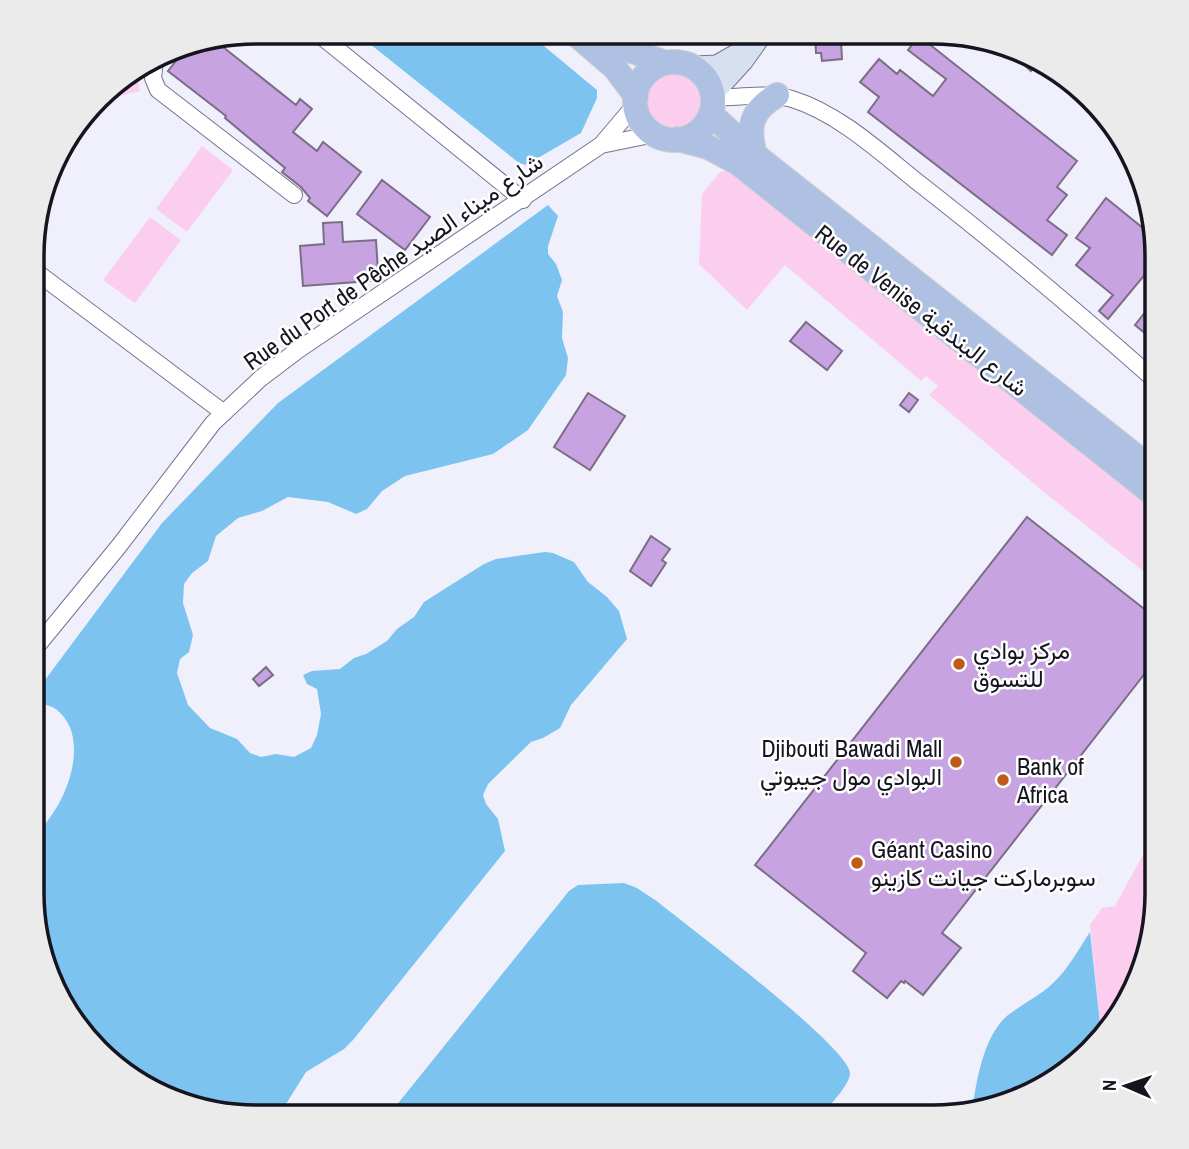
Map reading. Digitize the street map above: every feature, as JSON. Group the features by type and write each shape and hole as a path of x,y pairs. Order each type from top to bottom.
{"main road":[{"path":"588,44 623,75 645,127 666,137 689,136 699,130 729,76 754,44"},
{"path":"619,44 666,63"},
{"path":"636,101 644,76 651,69 666,63 679,62 707,68 724,63 751,44"},
{"path":"695,67 706,79 712,104"},
{"path":"755,155 751,137 753,119 762,104 777,95"},
{"name":"Rue de Venise شارع البندقية","path":"712,104 755,155 1145,464"},
{"name":"Rue de Venise شارع البندقية","path":"666,137 708,147 738,163 1145,487"}],"street":[{"path":"331,44 523,200"},
{"path":"154,70 153,78 158,90 294,195"},
{"path":"712,104 777,95 806,103 861,137 1009,256 1145,372"},
{"name":"Rue du Port de Pêche شارع ميناء الصيد","path":"44,638 224,412 261,378 298,350 601,145 636,101"},
{"name":"Rue du Port de Pêche شارع ميناء الصيد","path":"601,145 666,137"},
{"path":"44,278 224,412"}],"shaded area":[{"path":"668,71 680,71 699,84 704,101 702,113 691,126 680,131 668,131 649,118 644,107 644,95 657,76"},
{"path":"138,80 140,91 119,96 127,88"},
{"path":"202,146 233,170 187,232 156,209"},
{"path":"736,169 1145,495 1145,572 929,395 938,386 926,376 921,381 785,265 747,310 699,264 702,194 720,172"},
{"path":"150,217 181,240 135,303 103,280"},
{"path":"1145,851 1145,907 1138,948 1123,987 1100,1023 1090,925 1102,908 1115,906"}],"water":[{"path":"370,44 541,44 597,90 597,98 581,133 526,165 519,163"},
{"path":"548,205 558,216 548,254 556,264 562,280 557,296 563,312 562,338 568,358 566,375 528,430 493,454 405,476 382,491 367,509 356,514 328,502 288,497 262,511 238,518 216,536 208,561 192,573 184,584 183,603 193,635 189,652 180,659 177,673 188,705 210,728 237,739 250,753 261,757 276,754 294,757 311,748 321,714 317,689 307,684 303,675 312,671 340,669 354,658 366,654 387,641 397,629 414,617 424,602 484,564 496,559 545,552 574,562 588,582 607,597 619,611 627,639 571,705 560,728 531,742 488,784 483,795 486,804 498,819 505,851 353,1040 344,1049 306,1072 285,1105 242,1105 201,1098 175,1089 150,1077 127,1061 96,1033 72,999 60,974 51,948 44,907 44,825 65,792 74,747 72,733 66,721 55,709 44,705 44,681 162,523 278,403"},
{"path":"624,883 658,902 731,959 824,1039 843,1059 850,1073 843,1090 830,1105 397,1105 569,891 578,885"},
{"path":"1090,932 1100,1023 1073,1053 1039,1077 1001,1094 974,1101 983,1058 994,1032 1011,1013 1054,983 1068,967"}],"building":[{"path":"816,44 841,44 842,59 822,61 821,53 816,53"},
{"path":"913,44 929,44 1077,161 1057,187 1067,195 1047,220 1067,235 1052,255 868,112 879,97 860,82 879,59 897,74 900,70 933,96 946,79 908,50"},
{"path":"223,47 296,105 300,99 312,109 293,132 317,151 323,142 361,172 327,216 308,201 310,198 301,187 282,172 285,168 225,118 226,116 168,71 177,60"},
{"path":"382,180 430,217 405,250 357,214"},
{"path":"1106,198 1143,228 1145,274 1108,319 1099,311 1113,295 1076,265 1090,248 1076,238"},
{"path":"342,222 343,242 376,240 378,272 371,281 303,286 300,246 324,244 323,223"},
{"path":"1145,312 1145,333 1135,325"},
{"path":"806,322 842,351 827,370 790,341"},
{"path":"588,393 625,416 590,470 554,447"},
{"path":"909,393 918,400 909,412 900,405"},
{"name":"Djibouti Bawadi Mall البوادي مول جيبوتي","path":"1027,517 1145,610 1145,673 942,933 961,948 923,995 905,981 901,981 887,998 853,971 866,953 755,865"},
{"path":"651,536 670,549 662,560 666,563 651,586 630,571"},
{"path":"266,667 273,675 259,686 253,679"}],"place":[{"name":"مركز بوادي للتسوق","path":"959,664"},
{"name":"Djibouti Bawadi Mall البوادي مول جيبوتي","path":"956,762"},
{"name":"Bank of Africa","path":"1003,780"},
{"name":"Géant Casino سوبرماركت جيانت كازينو","path":"857,863"}]}
